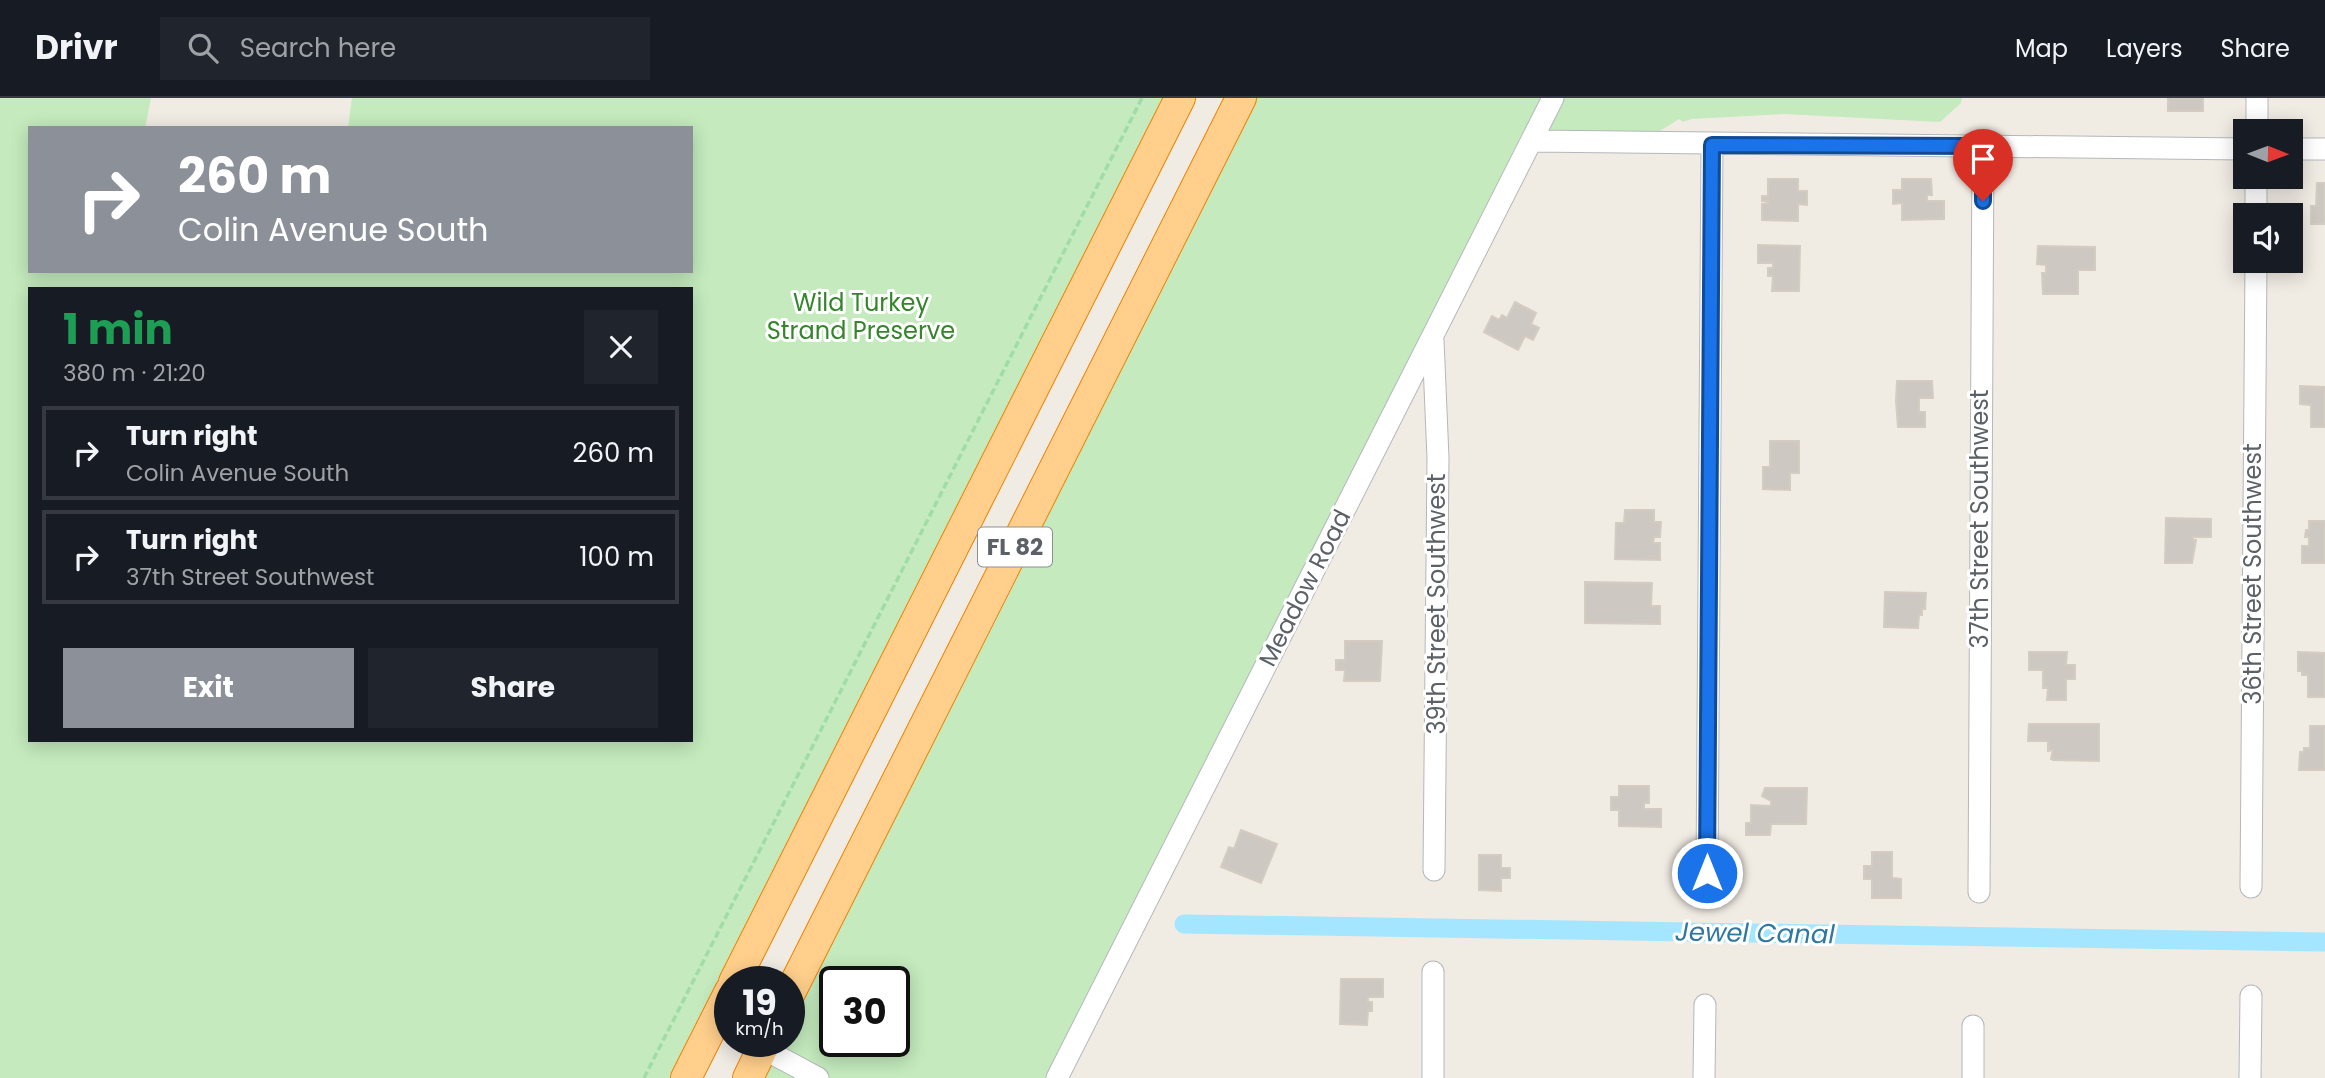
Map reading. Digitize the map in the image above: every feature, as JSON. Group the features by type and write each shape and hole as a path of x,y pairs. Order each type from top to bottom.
{"highway":[{"name":"FL 82","path":"742,966 1180,98"},
{"path":"1110,360 1112,311 1195,150 1218,98"},
{"name":"FL 82","path":"804,966 1241,98"},
{"path":"686,1078 714,1038"},
{"path":"748,1078 755,1057"}],"street":[{"name":"Meadow Road","path":"1057,1078 1553,98"},
{"path":"2257,98 2257,119"},
{"path":"1532,141 2233,149"},
{"path":"1707,873 1712,145"},
{"name":"37th Street Southwest","path":"1979,892 1983,146"},
{"path":"2303,149 2325,149"},
{"name":"36th Street Southwest","path":"2251,887 2256,273"},
{"name":"39th Street Southwest","path":"1433,338 1438,458 1434,870"},
{"path":"1433,972 1433,1078"},
{"path":"2250,1078 2251,996"},
{"path":"1704,1078 1705,1005"},
{"path":"1973,1026 1973,1078"},
{"path":"782,1057 818,1078"}],"path":[{"path":"644,1078 1142,98"}],"green space":[{"name":"Wild Turkey Strand Preserve","path":"0,98 151,98 145,126 28,126 28,273 693,273 693,126 348,126 352,98 1168,98 730,966 714,966 714,999 674,1078 0,1078"},
{"path":"1252,98 1962,98 1961,103 1940,122 1785,114 1691,119 1683,122 1679,119 1642,142 1536,139 1521,136 1056,1078 760,1078 770,1057 805,1057 805,987"}],"building":[{"path":"2168,98 2203,98 2203,111 2168,111"},
{"path":"1768,179 1798,179 1798,191 1807,191 1807,205 1798,204 1798,221 1762,220 1762,204 1768,201 1762,201 1762,196 1768,196"},
{"path":"1902,179 1931,179 1932,195 1927,195 1927,201 1944,201 1944,219 1902,220 1902,203 1893,204 1893,190 1902,190"},
{"path":"2317,183 2325,183 2325,224 2311,224 2311,206 2316,206"},
{"path":"1758,245 1800,246 1799,291 1772,291 1773,276 1768,276 1768,268 1773,268 1773,263 1758,263"},
{"path":"2038,246 2095,247 2095,270 2078,270 2078,294 2043,294 2042,273 2046,273 2046,265 2037,264"},
{"path":"1515,302 1536,313 1531,324 1539,328 1533,340 1525,336 1518,350 1484,332 1492,316 1499,320 1502,315 1507,318"},
{"path":"1897,381 1932,381 1933,398 1919,398 1919,412 1925,412 1925,427 1898,427"},
{"path":"2300,386 2325,387 2325,427 2311,427 2311,405 2300,404"},
{"path":"1770,441 1799,441 1799,473 1790,473 1790,490 1763,489 1763,467 1770,467"},
{"path":"1625,510 1654,510 1654,522 1661,522 1660,537 1654,537 1653,543 1660,543 1660,560 1615,559 1616,523 1624,523"},
{"path":"2166,518 2211,519 2211,537 2193,537 2193,540 2196,540 2192,563 2165,563"},
{"path":"2309,521 2325,521 2325,563 2302,563 2302,546 2309,546 2309,537 2305,537 2306,530 2309,530"},
{"path":"1585,582 1652,583 1651,606 1660,606 1660,624 1585,623"},
{"path":"1885,592 1926,593 1925,609 1922,609 1922,615 1919,615 1918,628 1884,627"},
{"path":"1345,641 1382,641 1380,681 1344,681 1345,670 1336,670 1336,660 1345,660"},
{"path":"2029,652 2067,652 2066,665 2075,665 2075,679 2066,679 2066,700 2047,700 2048,688 2043,688 2043,670 2029,670"},
{"path":"2298,652 2325,653 2325,697 2308,697 2308,675 2302,675 2302,671 2298,671"},
{"path":"2029,724 2099,724 2099,761 2051,759 2053,750 2048,751 2048,741 2028,741"},
{"path":"2310,726 2325,726 2325,770 2299,770 2300,752 2304,752 2304,748 2310,748"},
{"path":"1619,786 1649,786 1649,803 1644,803 1644,809 1661,809 1661,827 1619,826 1619,810 1611,810 1611,797 1619,797"},
{"path":"1765,788 1807,788 1806,824 1771,824 1770,835 1746,835 1746,823 1751,823 1751,805 1771,806 1771,801 1762,796"},
{"path":"1241,830 1277,844 1261,883 1221,867 1229,847 1234,849"},
{"path":"1872,852 1892,852 1892,878 1901,879 1901,898 1872,898 1872,879 1864,879 1864,866 1872,866"},
{"path":"1479,855 1501,855 1501,868 1510,868 1510,878 1501,878 1501,891 1479,890"},
{"path":"1341,979 1383,979 1383,997 1368,997 1368,1002 1372,1002 1372,1011 1368,1011 1367,1025 1340,1024"}],"waterway":[{"name":"Jewel Canal","path":"1184,924 2325,942"}],"route":[{"path":"1707,873 1712,145 1983,146 1983,201"}]}
